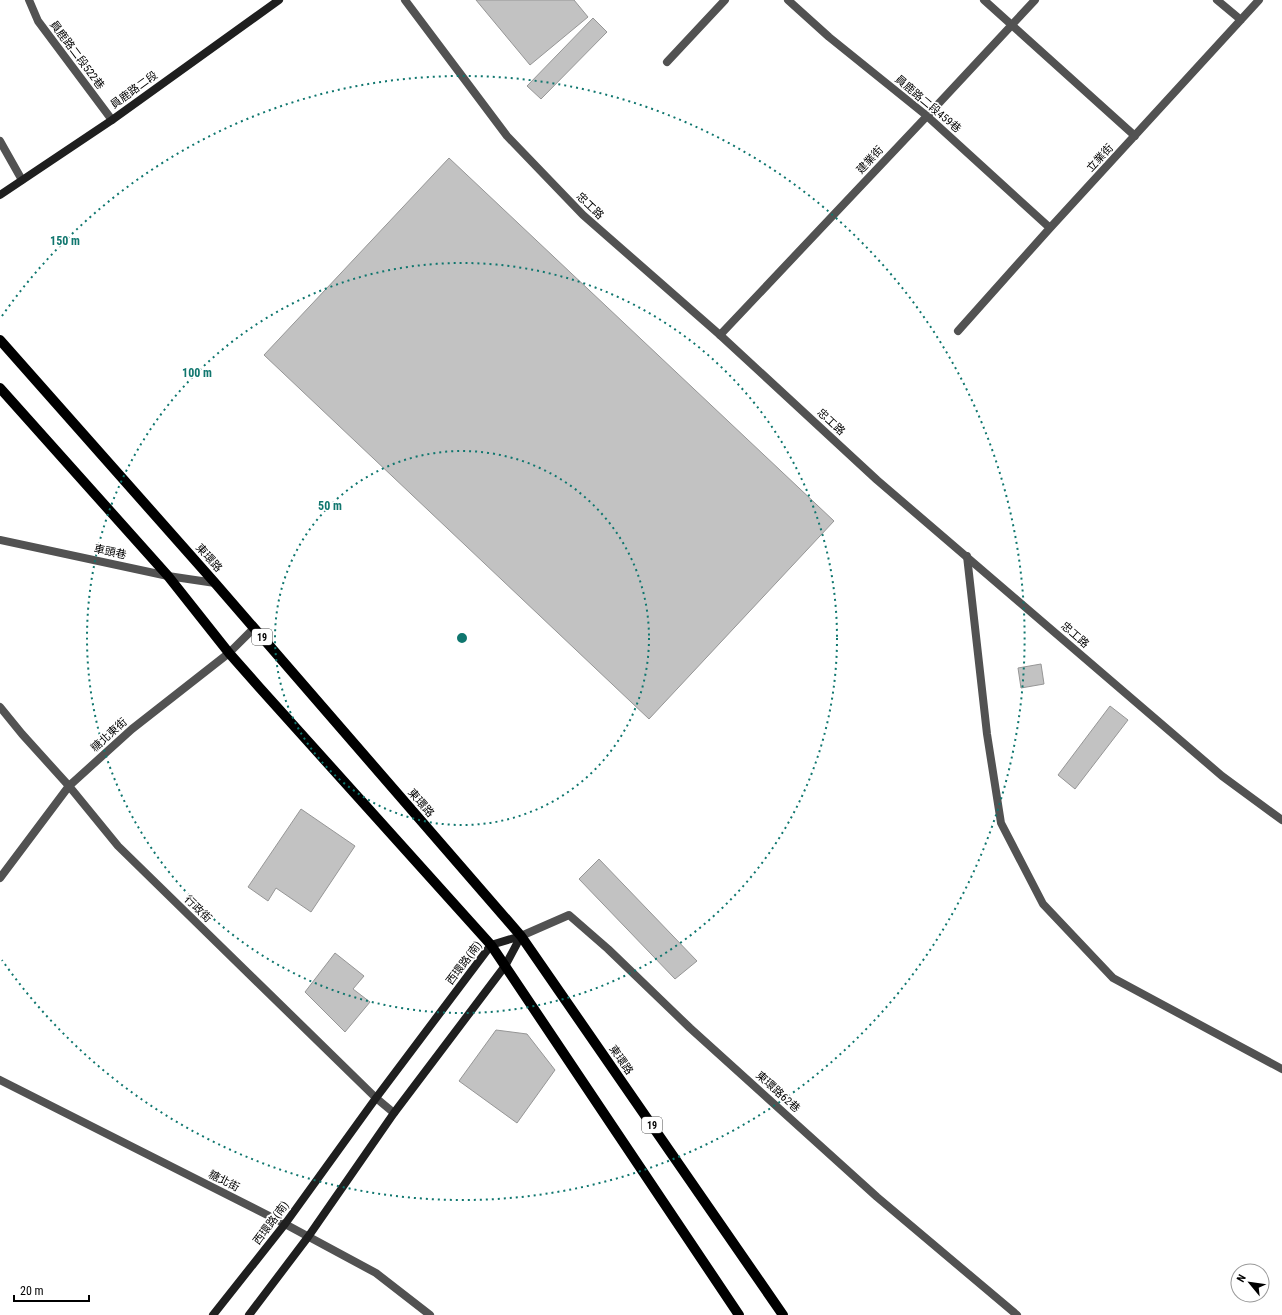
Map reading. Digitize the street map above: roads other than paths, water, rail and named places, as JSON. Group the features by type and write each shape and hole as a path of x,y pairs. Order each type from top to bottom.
{"main road":[{"name":"員鹿路二段","path":"0,194 112,120 279,0"},
{"name":"東環路","path":"0,340 215,583 520,936 783,1315"},
{"path":"0,388 168,576 229,653 491,945 739,1315"},
{"path":"249,1315 308,1237 394,1113 506,966 520,936"},
{"name":"西環路(南)","path":"213,1315 285,1224 376,1098 491,945 520,936"}],"street":[{"name":"員鹿路二段522巷","path":"29,0 38,21 112,120"},
{"name":"忠工路","path":"405,0 507,136 583,215 720,335 877,480 1222,776 1282,820"},
{"path":"667,62 725,0"},
{"name":"員鹿路二段459巷","path":"788,0 829,38 927,116 1050,228"},
{"path":"984,0 1135,136"},
{"name":"建業街","path":"720,335 1035,0"},
{"path":"1217,0 1241,20"},
{"name":"立業街","path":"958,331 1050,228 1259,0"},
{"path":"0,140 22,180"},
{"name":"車頭巷","path":"0,540 168,576 215,583"},
{"path":"966,556 987,734 1001,824 1043,904 1113,978 1282,1069"},
{"name":"糖北東街","path":"0,878 69,786 132,729 229,653 254,628"},
{"name":"行政街","path":"0,707 69,786 118,846 376,1098 394,1113"},
{"name":"東環路62巷","path":"520,936 569,915 608,949 690,1028 877,1197 1017,1315"},
{"name":"糖北街","path":"0,1080 285,1224 376,1273 430,1315"}]}
